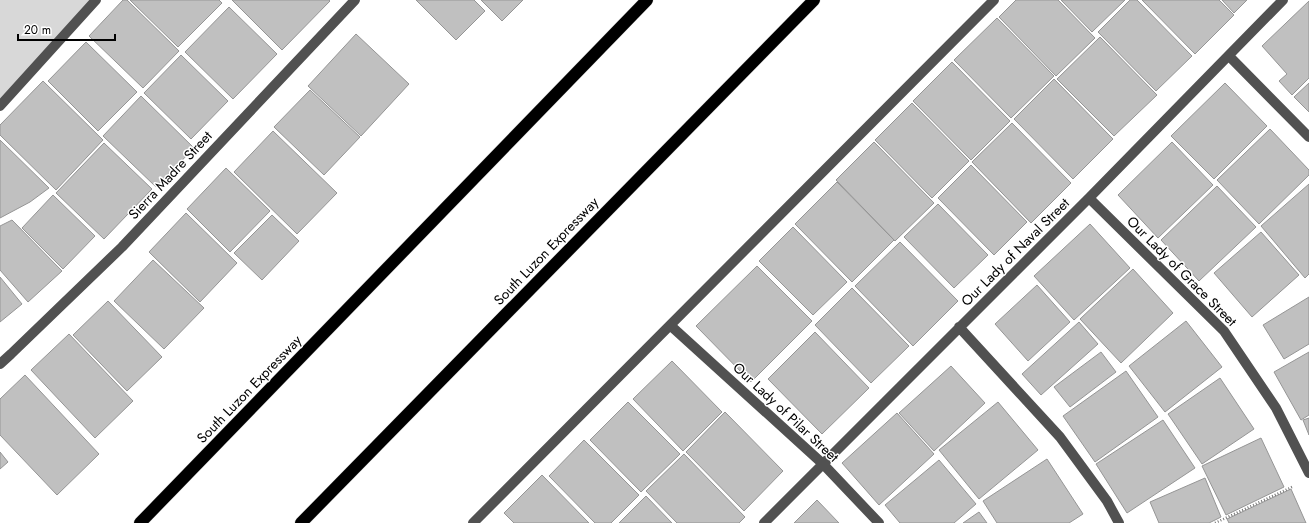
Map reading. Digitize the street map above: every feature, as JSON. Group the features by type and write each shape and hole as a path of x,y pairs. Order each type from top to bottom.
{"highway":[{"name":"South Luzon Expressway","path":"140,523 647,0"},
{"name":"South Luzon Expressway","path":"301,523 814,0"}],"street":[{"path":"0,106 96,0"},
{"name":"Sierra Madre Street","path":"0,364 122,247 355,0"},
{"path":"473,523 671,326 994,0"},
{"name":"Our Lady of Naval Street","path":"764,523 1090,198 1283,0"},
{"path":"1229,56 1309,137"},
{"name":"Our Lady of Grace Street","path":"1090,198 1224,331 1276,408 1309,473"},
{"name":"Our Lady of Pilar Street","path":"671,326 823,464 879,523"},
{"path":"959,327 1060,436 1107,502 1119,523"}],"path":[{"path":"1215,523 1294,486"}],"shaded area":[{"path":"0,0 91,0 0,102"}],"building":[{"path":"123,0 127,0 179,51 143,88 89,36"},
{"path":"130,0 219,0 222,3 178,47"},
{"path":"232,0 329,0 330,1 282,50"},
{"path":"416,0 474,0 485,11 456,40"},
{"path":"481,0 523,0 502,21"},
{"path":"1016,0 1058,0 1095,38 1056,76 999,17"},
{"path":"1061,0 1125,0 1092,32"},
{"path":"1130,0 1137,0 1192,56 1156,91 1098,32"},
{"path":"1142,0 1219,0 1234,15 1195,54"},
{"path":"1222,0 1247,0 1234,13"},
{"path":"1309,1 1309,78 1292,95 1279,81 1287,74 1262,46"},
{"path":"229,7 277,54 233,99 185,52"},
{"path":"997,18 1054,76 1011,118 954,60"},
{"path":"356,34 409,84 361,136 308,86"},
{"path":"1100,37 1157,95 1114,136 1057,79"},
{"path":"86,42 137,92 98,131 48,81"},
{"path":"181,55 228,101 191,139 144,93"},
{"path":"952,62 1010,121 971,160 913,101"},
{"path":"1054,79 1113,139 1073,179 1014,119"},
{"path":"43,81 103,140 56,190 0,135 0,125"},
{"path":"1225,83 1267,126 1214,179 1171,136"},
{"path":"1309,83 1309,112 1294,97"},
{"path":"310,90 360,137 324,175 274,127"},
{"path":"141,96 194,148 156,187 103,136"},
{"path":"912,103 969,161 932,198 875,140"},
{"path":"1012,123 1071,183 1031,223 972,162"},
{"path":"1270,129 1309,170 1309,175 1259,224 1217,180"},
{"path":"273,131 337,193 297,234 234,172"},
{"path":"0,140 49,188 30,202 0,218"},
{"path":"874,142 934,203 895,241 836,180"},
{"path":"1172,142 1213,185 1158,238 1118,195"},
{"path":"104,143 152,189 104,239 56,193"},
{"path":"971,165 1027,222 994,255 938,198"},
{"path":"226,168 270,211 230,252 187,209"},
{"path":"837,182 894,240 852,282 795,224"},
{"path":"1309,184 1309,274 1305,278 1261,226"},
{"path":"1217,186 1256,227 1199,281 1161,240"},
{"path":"53,195 95,236 63,269 22,228"},
{"path":"938,204 988,255 954,288 904,237"},
{"path":"186,213 237,263 200,302 149,252"},
{"path":"272,215 299,241 262,280 234,253"},
{"path":"12,220 62,271 28,302 0,270 0,226"},
{"path":"1090,224 1130,268 1074,320 1034,276"},
{"path":"793,227 847,282 813,315 759,261"},
{"path":"1261,232 1299,275 1252,317 1214,273"},
{"path":"900,242 958,301 913,346 855,286"},
{"path":"153,260 204,308 164,349 114,301"},
{"path":"757,266 812,321 751,382 696,326"},
{"path":"1133,269 1173,313 1121,363 1080,319"},
{"path":"0,277 22,304 0,322"},
{"path":"1037,285 1070,322 1028,361 995,324"},
{"path":"852,288 909,346 871,383 815,325"},
{"path":"1309,297 1309,344 1284,359 1263,325"},
{"path":"108,301 162,357 127,391 73,335"},
{"path":"1186,321 1222,367 1165,412 1129,366"},
{"path":"1079,322 1098,344 1041,395 1022,374"},
{"path":"815,332 869,388 822,434 768,379"},
{"path":"69,334 133,401 95,438 31,370"},
{"path":"1101,352 1116,372 1070,407 1054,387"},
{"path":"1309,352 1309,415 1301,420 1274,372"},
{"path":"672,361 722,412 683,451 633,399"},
{"path":"951,366 985,403 934,451 899,413"},
{"path":"1126,371 1158,417 1095,462 1063,416"},
{"path":"25,375 99,454 57,495 0,435 0,399"},
{"path":"1220,378 1254,429 1202,464 1168,414"},
{"path":"628,402 680,454 641,492 590,440"},
{"path":"998,402 1038,450 979,499 939,450"},
{"path":"725,412 783,471 744,511 686,452"},
{"path":"897,413 934,454 879,505 842,463"},
{"path":"1309,418 1309,435 1303,420"},
{"path":"1163,420 1195,468 1127,513 1096,464"},
{"path":"1261,438 1284,487 1226,515 1202,466"},
{"path":"584,440 639,495 611,523 595,523 549,476"},
{"path":"0,452 8,462 0,469"},
{"path":"684,454 745,517 739,523 677,523 646,491"},
{"path":"1047,459 1083,514 1069,523 997,523 983,501"},
{"path":"939,460 976,504 954,523 900,523 885,505"},
{"path":"542,475 589,523 514,523 504,513"},
{"path":"1205,478 1221,517 1209,523 1159,523 1150,502"},
{"path":"1291,489 1306,523 1229,523 1227,519"},
{"path":"646,496 672,523 619,523"},
{"path":"817,500 839,523 794,523"},
{"path":"979,512 987,523 963,523"}]}
